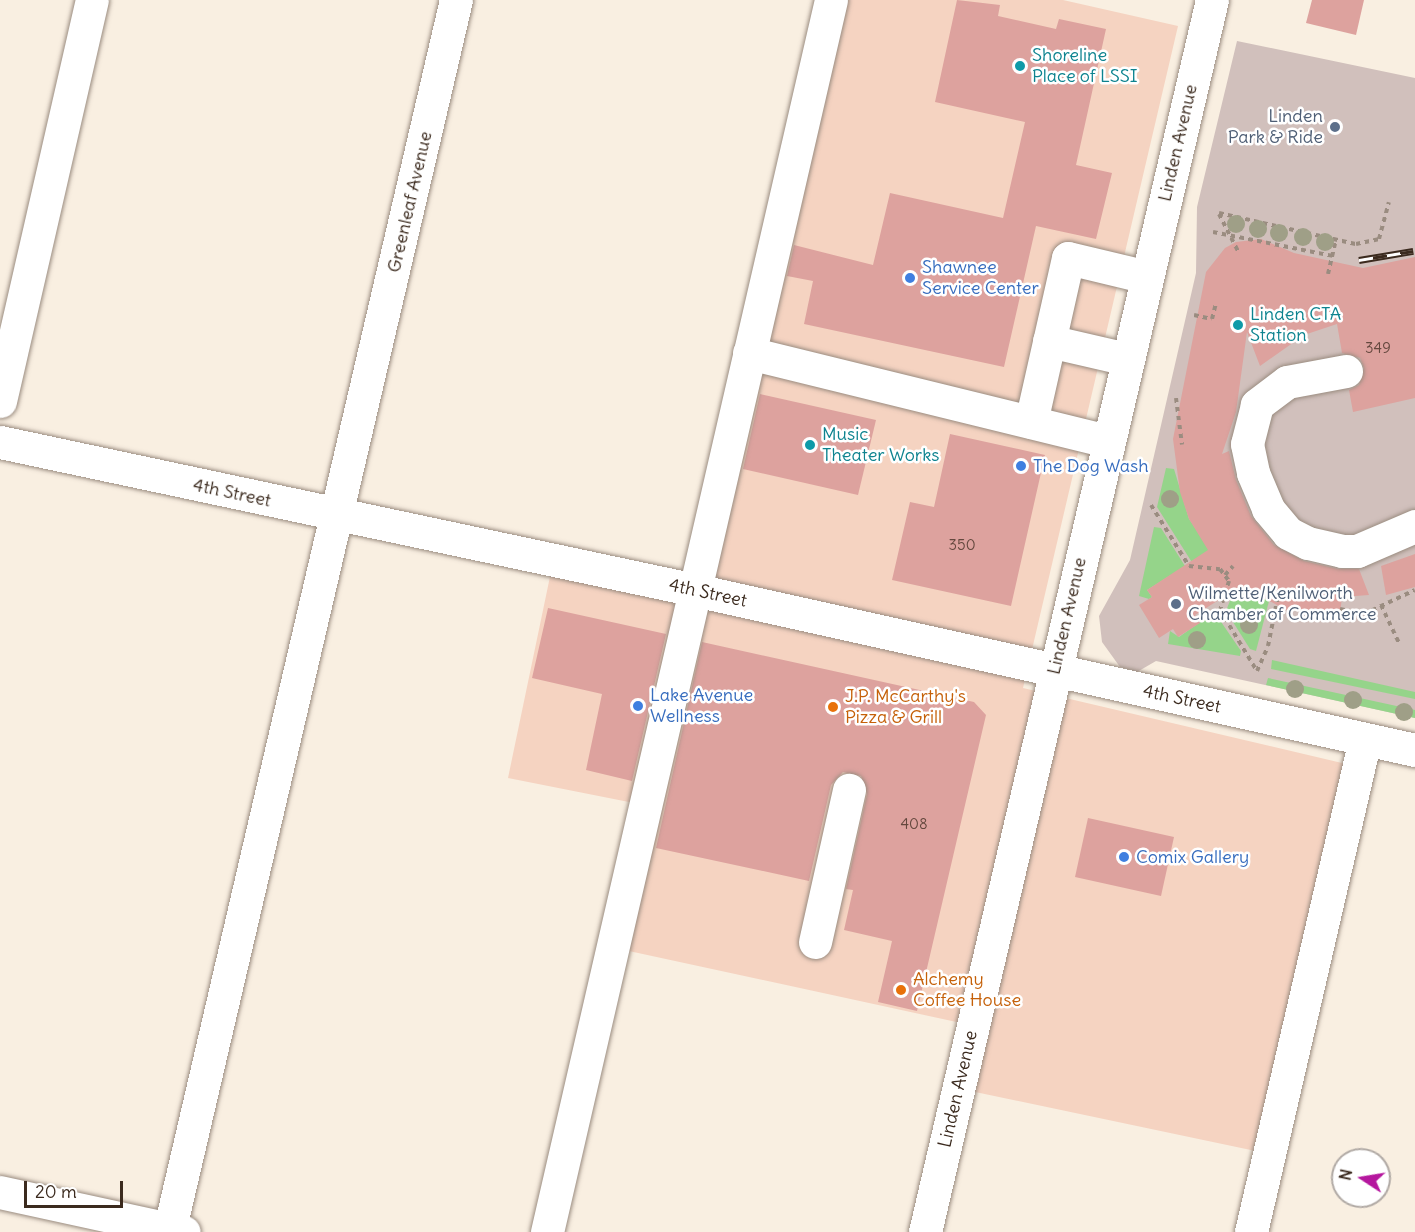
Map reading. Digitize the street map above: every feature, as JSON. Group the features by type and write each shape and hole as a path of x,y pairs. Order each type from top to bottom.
{"street":[{"path":"0,401 92,0"},
{"name":"Greenleaf Avenue","path":"174,1231 456,0"},
{"path":"548,1232 831,0"},
{"name":"Linden Avenue","path":"925,1232 1212,0"},
{"path":"1031,422 1068,258 1147,277"},
{"path":"1049,341 1127,359"},
{"path":"749,353 1108,441"},
{"path":"1346,371 1287,382 1257,405 1247,444 1253,473 1268,509 1288,533 1308,543 1342,551 1357,551 1415,526"},
{"name":"4th Street","path":"0,442 336,516 695,590 1415,750"},
{"path":"1251,1232 1365,739"},
{"path":"815,942 849,790"},
{"path":"0,1192 174,1231"}],"path":[{"path":"1239,254 1218,213 1356,244 1379,239 1389,202"},
{"path":"1213,232 1333,256"},
{"path":"1328,274 1336,240"},
{"path":"1194,315 1212,319 1216,303"},
{"path":"1176,398 1182,445"},
{"path":"1151,505 1189,566 1220,569 1229,580 1220,610 1257,671 1268,646 1278,596"},
{"path":"1225,574 1233,566"},
{"path":"1341,609 1364,614 1415,590"},
{"path":"1381,605 1399,643"}],"shaded area":[{"path":"831,0 1063,0 1178,26 1023,688 1359,767 1265,1153 961,1089 975,1026 615,948 644,805 508,778 552,567 693,595"},
{"path":"1237,41 1415,78 1415,718 1156,661 1137,672 1120,667 1102,642 1099,616 1130,560 1196,273 1197,207"}],"green space":[{"path":"1166,468 1174,469 1189,519 1223,566 1193,564 1157,507"},
{"path":"1154,527 1161,528 1190,574 1171,575 1147,590 1152,597 1149,599 1139,596"},
{"path":"1238,580 1269,601 1256,651 1250,649 1226,611"},
{"path":"1210,615 1217,616 1241,651 1240,656 1168,644 1170,631 1179,637"},
{"path":"1272,660 1415,692 1415,699 1271,669"},
{"path":"1268,678 1415,710 1415,718 1266,685"}],"building":[{"path":"957,0 1000,5 998,16 1056,29 1059,19 1106,29 1076,165 1112,173 1096,239 1036,226 1004,367 804,324 813,281 787,276 794,245 873,265 890,193 1003,218 1025,122 935,102"},
{"path":"1312,0 1364,0 1356,35 1306,23"},
{"path":"1261,239 1294,253 1363,268 1415,257 1415,398 1353,412 1349,390 1359,385 1364,368 1360,358 1342,353 1337,324 1304,335 1260,366 1247,332 1236,412 1222,454 1229,451 1236,480 1251,516 1274,545 1304,561 1338,569 1359,569 1369,595 1342,597 1340,614 1293,608 1292,613 1241,586 1195,615 1200,623 1178,637 1173,629 1159,638 1139,605 1152,597 1147,590 1208,550 1189,519 1180,492 1173,439 1206,272 1225,248 1236,242"},
{"name":"Music Theater Works","path":"760,394 876,420 858,495 743,469"},
{"path":"950,434 1045,455 1011,606 892,580 910,502 934,507"},
{"path":"1415,554 1415,587 1386,595 1381,566"},
{"path":"548,608 666,634 632,781 586,770 602,694 532,678"},
{"path":"702,642 974,702 986,715 917,1011 878,1002 892,941 844,930 853,890 846,889 867,794 861,776 843,772 831,785 809,881 656,848"},
{"name":"Comix Gallery","path":"1088,818 1174,837 1161,896 1075,877"}],"railway":[{"path":"1359,260 1413,251"}],"place":[{"name":"Shoreline Place of LSSI","path":"1020,66"},
{"name":"Linden Park & Ride","path":"1335,127"},
{"name":"Shawnee Service Center","path":"910,278"},
{"name":"Linden CTA Station","path":"1238,325"},
{"name":"Music Theater Works","path":"810,445"},
{"name":"The Dog Wash","path":"1021,466"},
{"name":"Wilmette/Kenilworth Chamber of Commerce","path":"1176,604"},
{"name":"Lake Avenue Wellness","path":"638,706"},
{"name":"J.P. McCarthy's Pizza & Grill","path":"833,707"},
{"name":"Comix Gallery","path":"1124,857"},
{"name":"Alchemy Coffee House","path":"901,990"}]}
